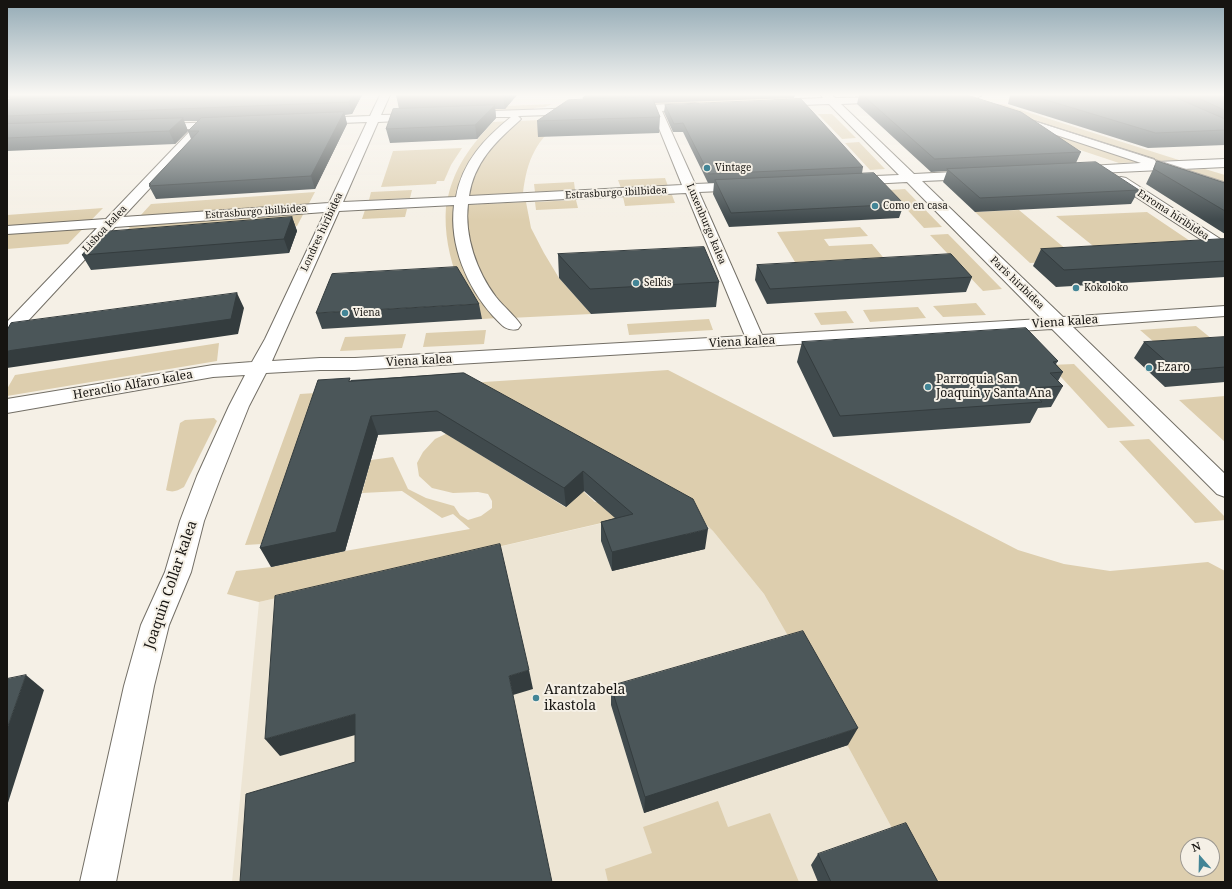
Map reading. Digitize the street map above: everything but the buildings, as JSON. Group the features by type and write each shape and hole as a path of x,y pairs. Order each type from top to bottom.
{"street":[{"name":"Lisboa kalea","path":"7,333 191,136"},
{"name":"Londres hiribidea","path":"259,368 274,339 363,136"},
{"path":"495,136 481,151 464,184 461,200 460,222 464,246 474,271 488,298 512,326"},
{"name":"Luxenburgo kalea","path":"668,136 756,341"},
{"name":"Paris hiribidea","path":"868,136 1225,488"},
{"path":"1072,136 1197,177"},
{"path":"1066,171 1225,163"},
{"path":"840,181 989,174"},
{"name":"Erroma hiribidea","path":"1121,181 1225,249"},
{"name":"Estrasburgo ibilbidea","path":"7,230 333,207 754,186"},
{"name":"Viena kalea","path":"259,368 320,364 355,364 756,341 1059,323 1225,311"},
{"name":"Heraclio Alfaro kalea","path":"7,406 213,371 259,368"},
{"name":"Joaquin Collar kalea","path":"98,882 139,686 155,625 178,572 192,521 209,476 239,406 259,368"}],"shaded area":[{"path":"480,136 491,136 457,196 448,197 460,165 471,147"},
{"path":"502,136 544,136 534,151 530,160 523,193 463,196 478,160"},
{"path":"840,136 854,136 856,138 842,139"},
{"path":"1046,136 1065,136 1143,162 1119,163 1053,141"},
{"path":"1081,136 1105,136 1179,160 1157,161"},
{"path":"859,142 885,169 870,170 845,143"},
{"path":"462,148 451,165 444,181 437,181 436,184 381,187 393,151"},
{"path":"1205,169 1225,175 1225,183 1184,170"},
{"path":"665,178 668,186 621,188 618,180"},
{"path":"574,182 575,190 535,192 534,184"},
{"path":"905,189 942,227 924,228 889,190"},
{"path":"412,190 410,198 369,200 371,192"},
{"path":"315,192 297,226 118,240 151,204"},
{"path":"672,195 675,203 625,206 623,197"},
{"path":"576,200 578,208 536,210 535,202"},
{"path":"526,202 531,228 544,253 559,278 591,314 510,318 495,299 469,252 464,205"},
{"path":"446,206 457,206 457,225 498,318 482,319 459,282 452,264 448,245"},
{"path":"103,208 68,244 7,249 7,215"},
{"path":"407,209 405,217 362,219 365,210"},
{"path":"1019,210 1079,260 1030,263 975,212"},
{"path":"1147,212 1190,241 1111,245 1108,258 1056,216"},
{"path":"860,227 868,236 824,239 829,246 872,244 887,262 798,267 777,232"},
{"path":"948,234 1002,289 983,291 930,235"},
{"path":"976,303 986,315 943,317 933,306"},
{"path":"918,307 926,318 870,322 863,310"},
{"path":"846,311 854,323 821,325 814,313"},
{"path":"709,319 713,330 629,335 627,324"},
{"path":"1196,326 1212,339 1155,343 1140,330"},
{"path":"486,330 484,344 423,347 426,333"},
{"path":"406,334 402,348 340,351 345,337"},
{"path":"219,343 217,361 7,396 7,389 15,375"},
{"path":"1074,364 1135,426 1108,428 1050,365"},
{"path":"668,370 1018,550 1064,564 1110,571 1208,562 1225,571 1225,882 921,882 796,650 764,594 713,531 671,491 631,500 636,515 259,602 227,594 236,571 271,567 345,551 470,529 453,514 442,518 402,491 362,493 371,460 393,457 408,489 426,498 454,506 460,515 468,520 481,516 492,508 492,501 488,494 478,492 453,493 432,488 419,476 417,463 423,452 435,439 454,430 459,433 453,438 565,507 583,491 595,502 644,492 468,392 356,400 356,397 326,399 279,543 245,545 300,394"},
{"path":"1225,396 1225,442 1179,400"},
{"path":"214,418 217,421 184,487 175,491 166,490 180,423 185,420"},
{"path":"1149,439 1225,517 1225,520 1195,523 1119,441"},
{"name":"Arantzabela ikastola","path":"686,504 713,531 764,594 796,650 921,882 232,882 259,602"},
{"path":"718,801 728,827 770,813 799,882 608,882 605,869 652,853 643,827"}],"tram line":[{"path":"1084,136 1225,182"}],"place":[{"name":"Vintage","path":"707,168"},
{"name":"Como en casa","path":"875,206"},
{"name":"Selkis","path":"636,283"},
{"name":"Kokoloko","path":"1076,288"},
{"name":"Viena","path":"345,313"},
{"name":"Ezaro","path":"1149,368"},
{"name":"Parroquia San Joaquín y Santa Ana","path":"928,387"},
{"name":"Arantzabela ikastola","path":"536,698"}]}
